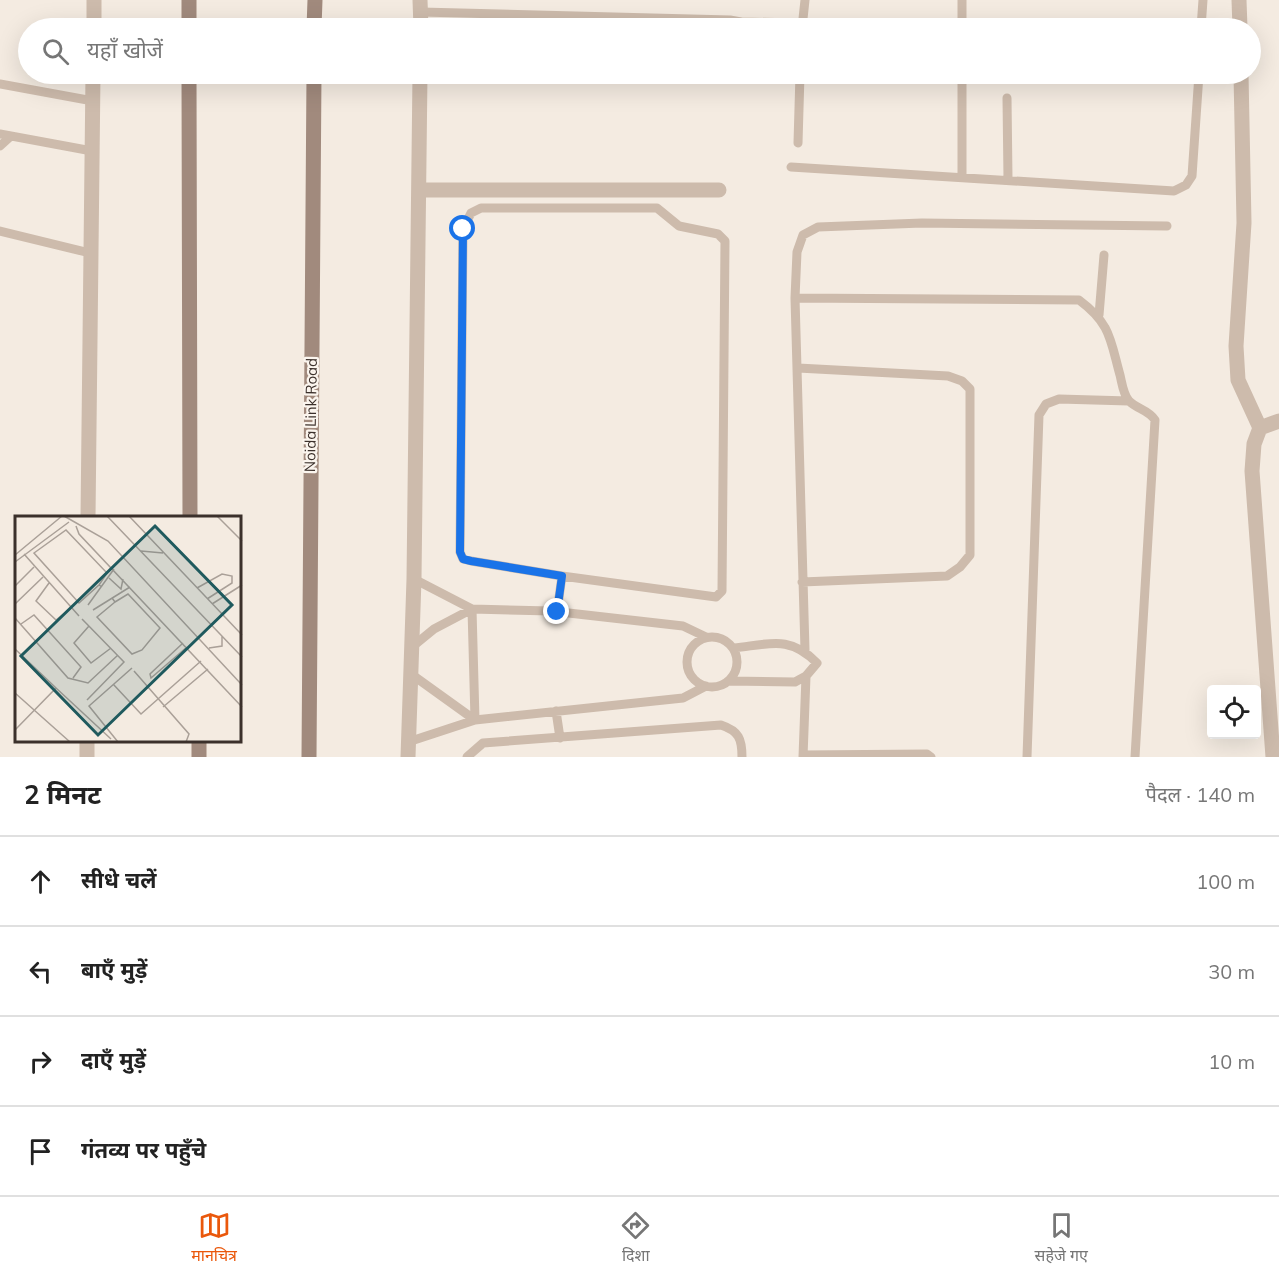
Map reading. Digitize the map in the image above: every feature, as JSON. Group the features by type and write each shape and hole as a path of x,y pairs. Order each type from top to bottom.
{"main road":[{"path":"189,0 189,18"},
{"path":"314,18 315,0"},
{"path":"189,84 190,516"},
{"name":"Noida Link Road","path":"309,757 314,84"}],"street":[{"path":"93,18 94,0"},
{"path":"1239,0 1240,18"},
{"path":"88,516 93,84"},
{"path":"408,750 414,579 421,190 420,84"},
{"path":"1241,84 1244,223 1236,346 1238,380 1260,428 1254,444 1252,471 1273,757"},
{"path":"421,190 719,190"},
{"path":"1260,428 1279,421"}],"lane":[{"path":"803,18 805,0"},
{"path":"962,0 962,18"},
{"path":"1202,18 1203,0"},
{"path":"421,6 624,18"},
{"path":"0,84 93,101"},
{"path":"798,143 800,84"},
{"path":"962,84 962,176"},
{"path":"791,167 1174,191 1186,185 1192,176 1198,84"},
{"path":"1007,98 1008,179"},
{"path":"0,134 92,151"},
{"path":"0,146 11,136"},
{"path":"481,208 657,208 679,226 718,234 725,241 722,591 716,597 562,576 471,561 463,559 460,552 463,229 471,213 481,208"},
{"path":"805,651 795,298 797,252 803,235 818,226 922,223 1167,226"},
{"path":"0,231 90,253"},
{"path":"1099,315 1104,255"},
{"path":"795,298 1079,300 1099,315 1108,331 1124,392 1130,401 1152,415 1155,420 1135,757"},
{"path":"798,368 948,376 962,381 970,389 969,555 960,567 947,576 802,582"},
{"path":"1028,757 1039,415 1046,404 1059,399 1130,401"},
{"path":"557,612 562,576"},
{"path":"414,579 472,609 557,612 683,626 706,637 722,639 734,648 788,643 805,651 817,663 806,676 795,682 729,681 714,687 706,686 692,677 687,662 692,646 706,637"},
{"path":"412,647 434,628 472,609"},
{"path":"472,609 475,720"},
{"path":"729,681 737,666 734,648"},
{"path":"411,675 475,720"},
{"path":"806,676 803,756 927,754 931,757"},
{"path":"408,750 475,720 683,698 706,686"},
{"path":"556,711 560,738"},
{"path":"467,757 483,743 721,724 734,730 742,741 742,757"}],"route":[{"path":"463,229 460,552 463,559 471,561 562,576 557,612"}]}
